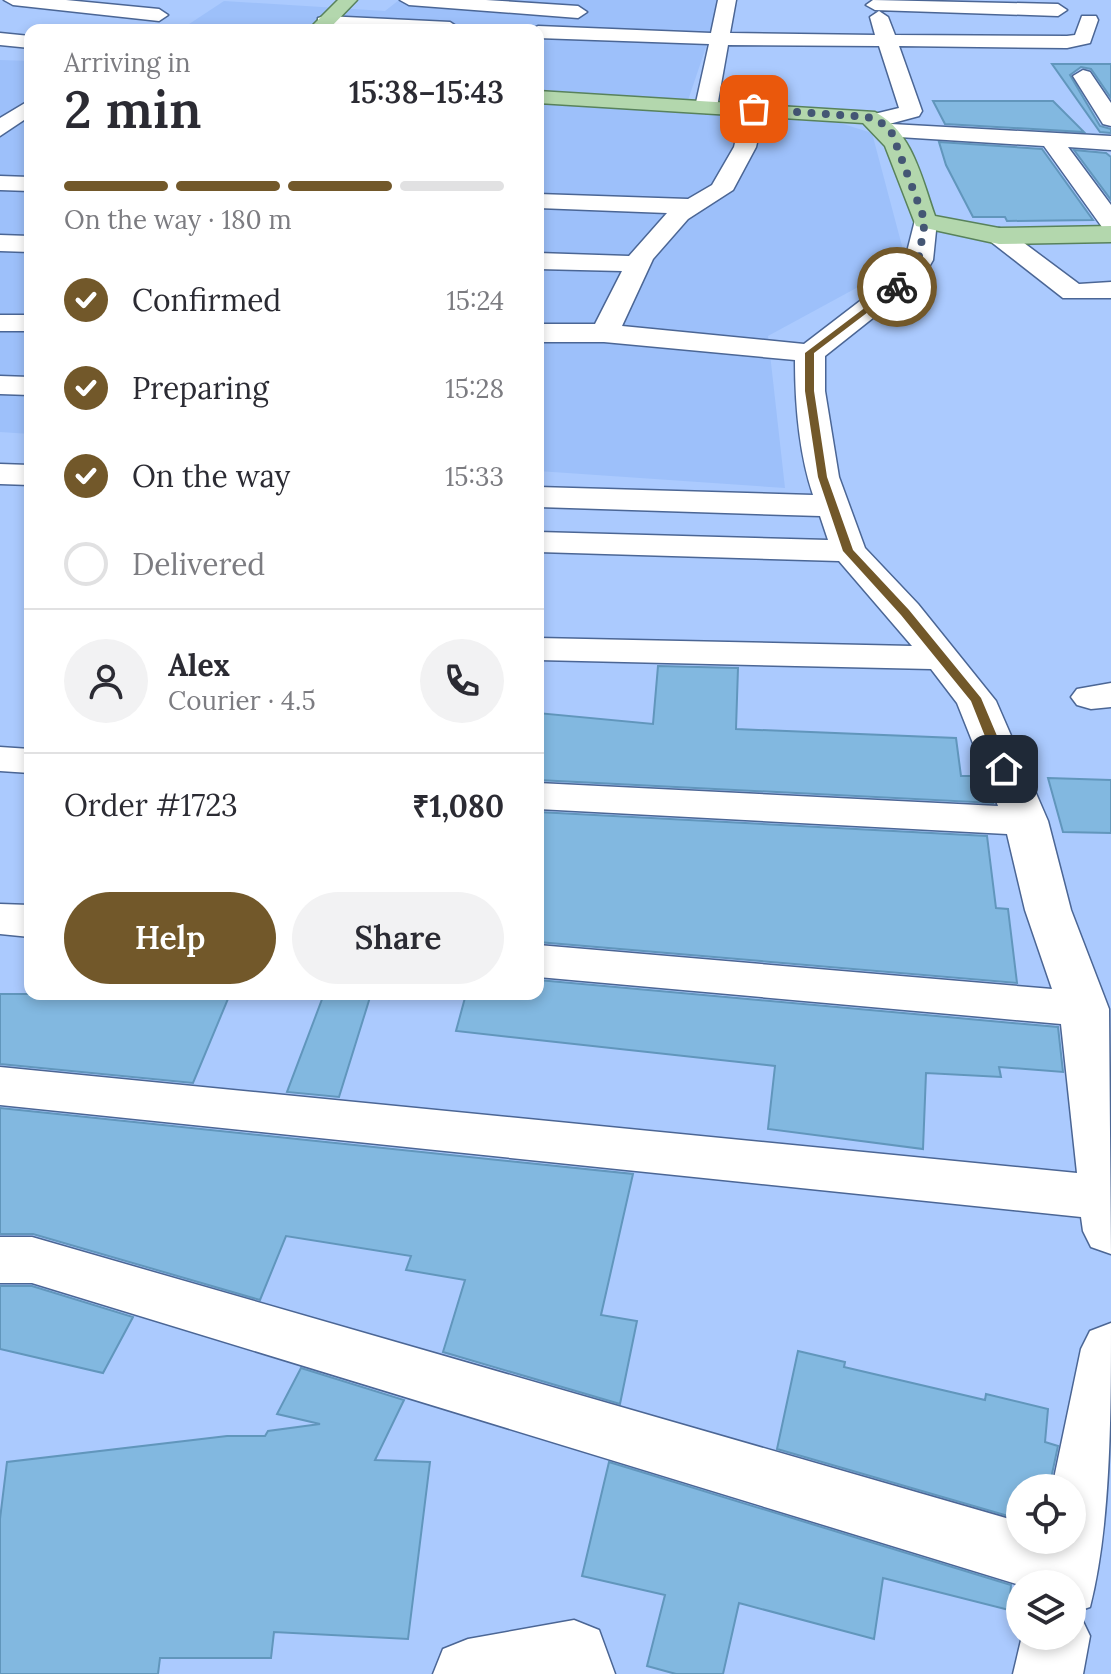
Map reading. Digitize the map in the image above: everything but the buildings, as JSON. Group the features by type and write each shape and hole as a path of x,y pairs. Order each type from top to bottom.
{"main road":[{"path":"323,24 348,0"},
{"path":"544,97 754,109 884,126 925,221 999,236 1111,234"}],"street":[{"path":"409,0 590,13"},
{"path":"706,107 726,0"},
{"path":"1037,0 1089,20 1111,21"},
{"path":"26,1 166,12 148,24"},
{"path":"884,126 911,111 874,3 1058,10"},
{"path":"544,32 719,39 1067,42 1083,39 1089,20"},
{"path":"0,39 24,41"},
{"path":"1083,76 1111,119"},
{"path":"604,333 618,311 638,264 679,214 721,190 745,147 754,109"},
{"path":"0,129 24,111"},
{"path":"884,126 1111,143"},
{"path":"1050,138 1111,222"},
{"path":"0,183 24,184"},
{"path":"544,201 692,206"},
{"path":"544,333 604,333 810,353 839,327 884,299 917,268 925,221"},
{"path":"999,236 1073,292 1111,290"},
{"path":"0,243 24,244"},
{"path":"544,261 638,264"},
{"path":"0,323 24,323"},
{"path":"0,1086 1110,1209 1084,1009 1048,910 1026,821 976,701 943,658 849,551 823,477 810,391 810,353"},
{"path":"0,385 24,386"},
{"path":"0,474 24,475"},
{"path":"544,497 832,506"},
{"path":"544,542 849,551"},
{"path":"544,649 943,658"},
{"path":"0,759 24,761"},
{"path":"544,796 1026,821"},
{"path":"0,919 24,921"},
{"path":"544,962 1084,1009"},
{"path":"0,1260 32,1260 1048,1570"},
{"path":"1069,1570 1111,1349"},
{"path":"1048,1674 1053,1650"},
{"path":"468,1674 574,1654 580,1674"}],"shaded area":[{"path":"399,0 722,0 684,112 840,123 872,133 906,261 768,336 785,488 544,471 544,24 189,24 224,1 385,11"},
{"path":"0,60 24,61 24,434 0,432"}],"way so far":[{"path":"754,109 867,117 878,120 891,131 925,221 917,268 897,287"}],"route":[{"path":"897,287 884,299 839,327 810,353 810,391 823,477 849,551 905,612 976,701 1004,769"}]}
